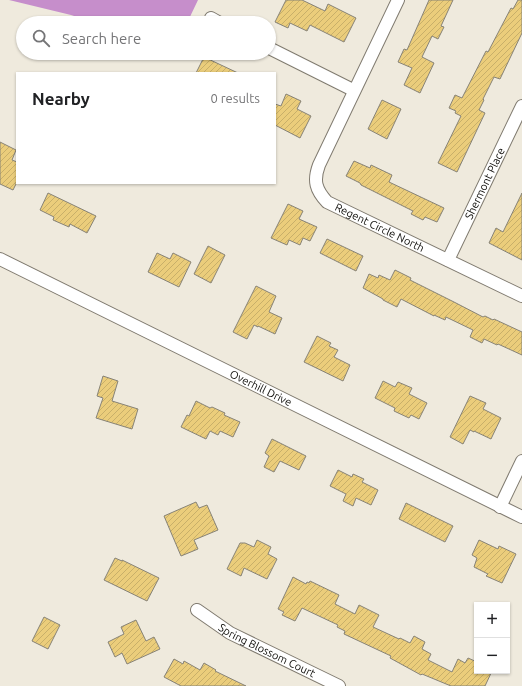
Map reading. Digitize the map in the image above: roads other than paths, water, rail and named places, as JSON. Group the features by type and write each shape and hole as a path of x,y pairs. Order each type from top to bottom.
{"street":[{"name":"Regent Circle North","path":"398,0 353,90 319,165 316,174 316,184 319,193 327,202 522,296"},
{"path":"276,52 353,90"},
{"name":"Shermont Place","path":"448,260 522,106"},
{"name":"Overhill Drive","path":"0,259 522,517"},
{"path":"500,506 522,461"},
{"name":"Spring Blossom Court","path":"197,610 230,633 339,686"}]}
